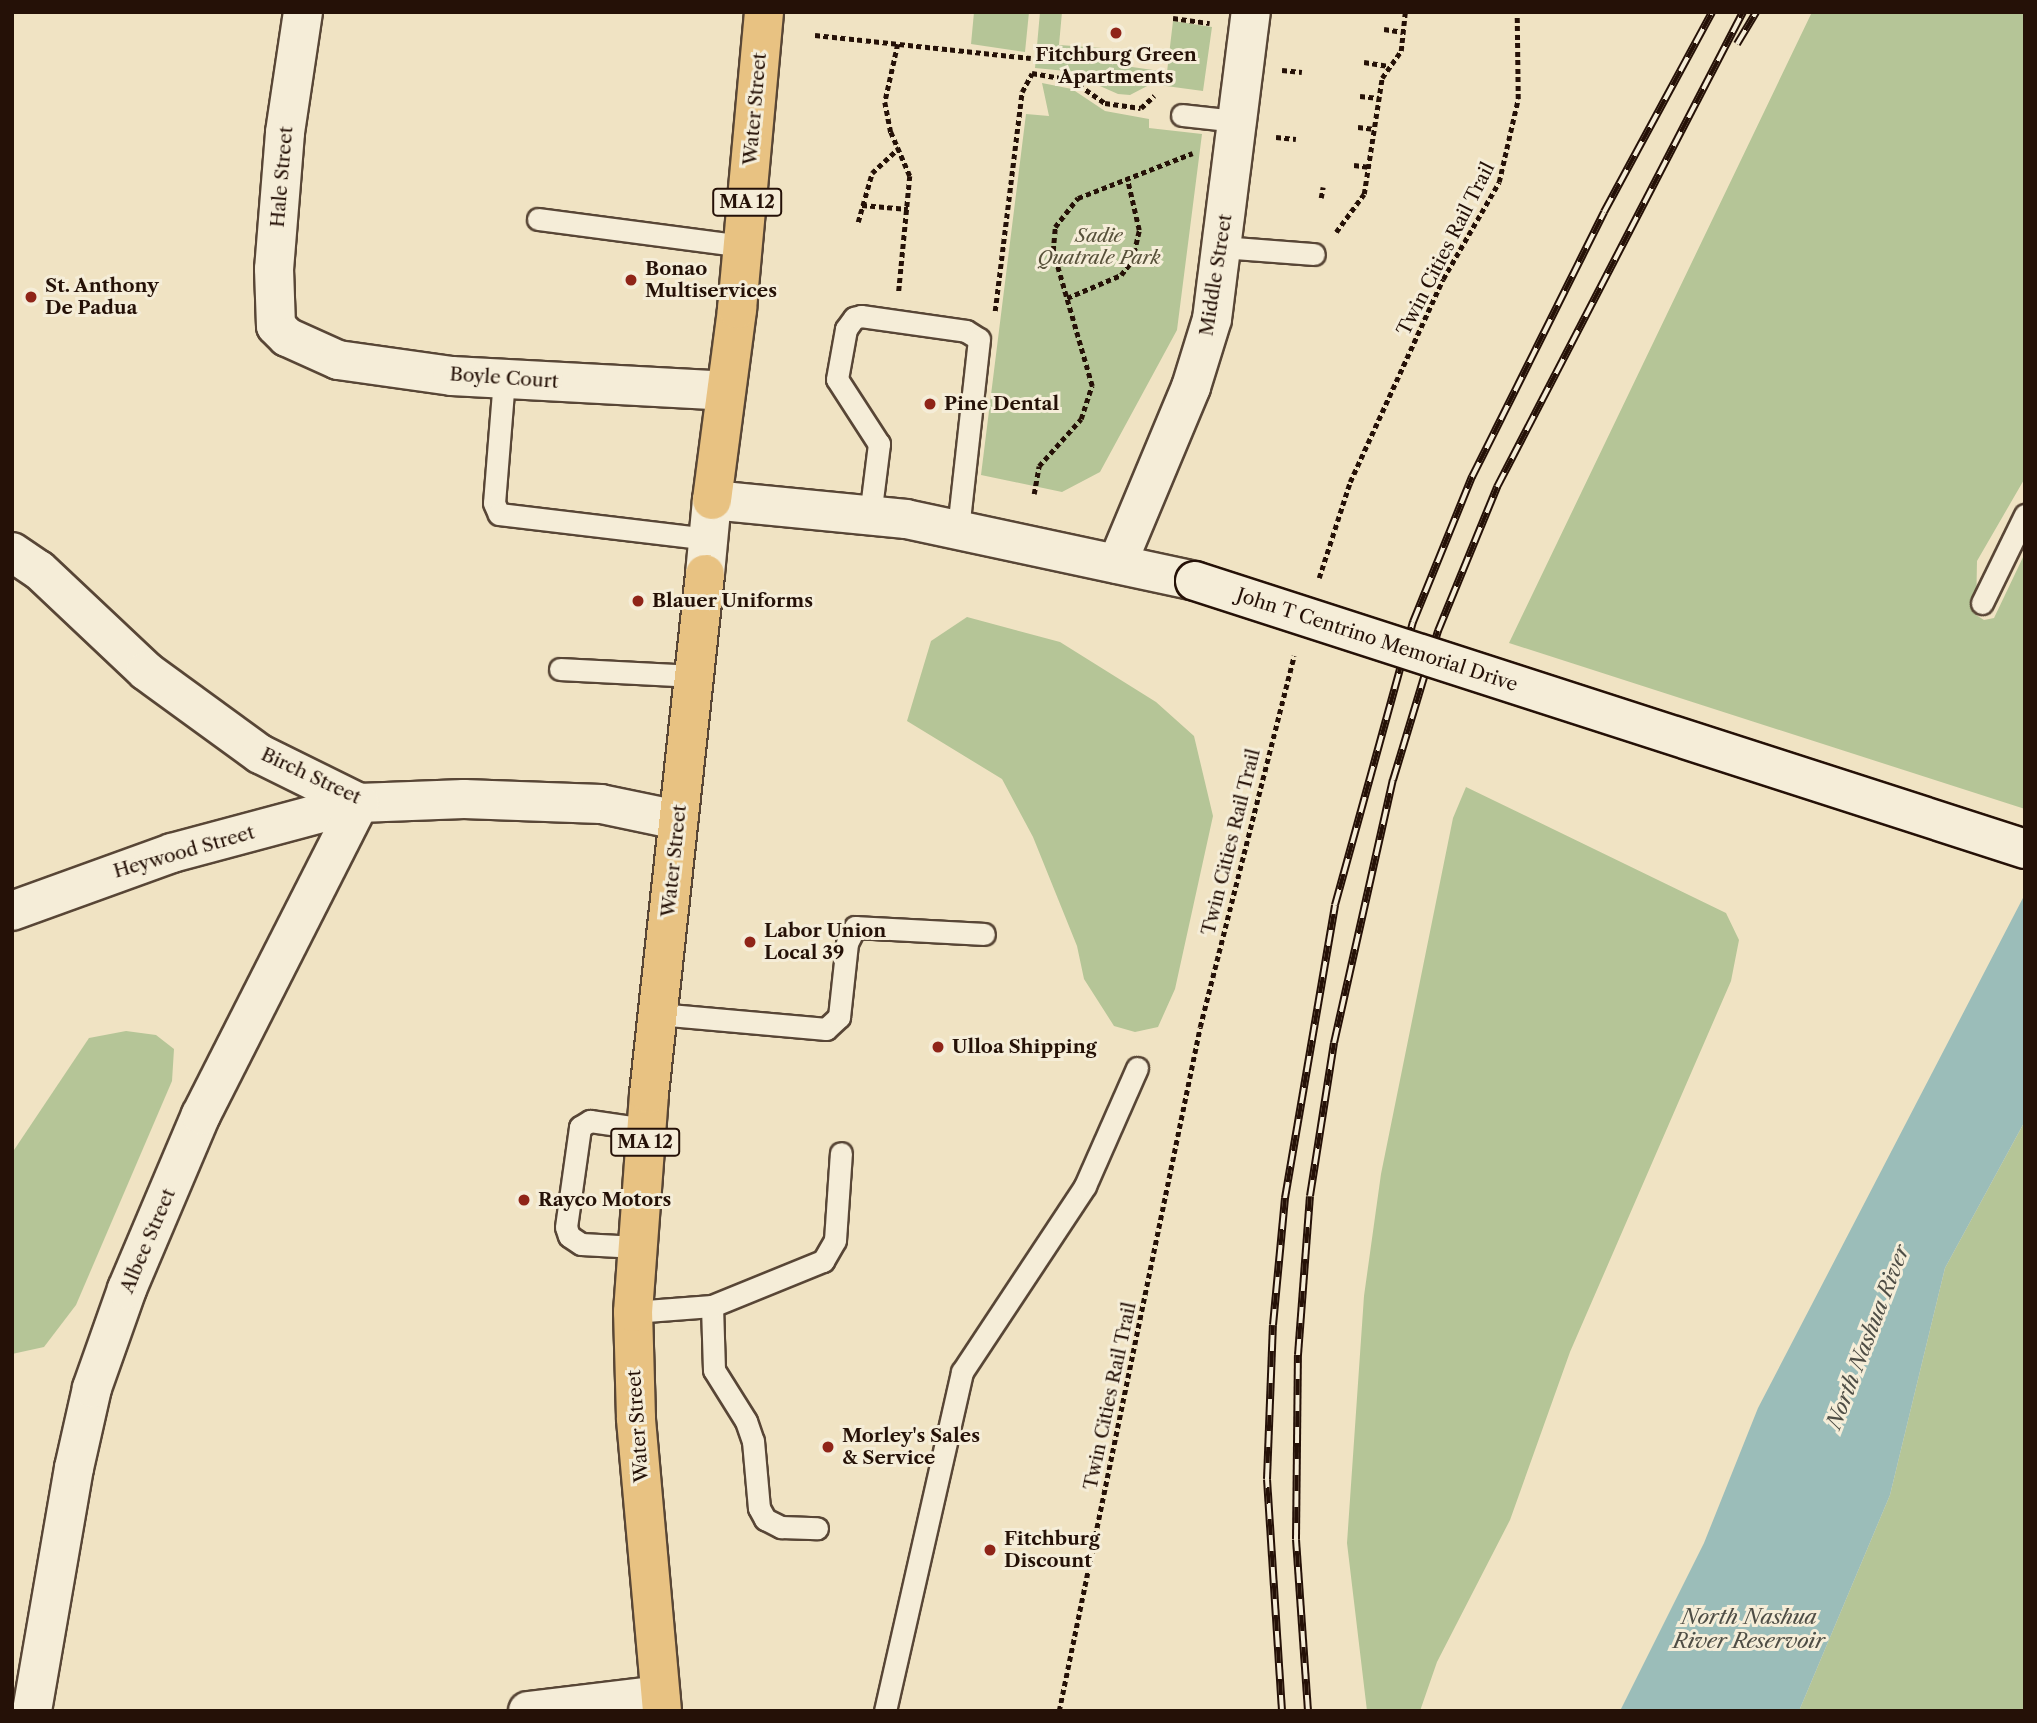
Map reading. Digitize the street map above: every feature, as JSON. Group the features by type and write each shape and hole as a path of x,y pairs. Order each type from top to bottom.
{"highway":[{"name":"Water Street","path":"712,500 743,246 764,12"},
{"name":"Water Street","path":"661,1703 636,1418 633,1312 646,1129 706,557"}],"street":[{"name":"Hale Street","path":"288,337 276,326 274,269 285,133 303,12"},
{"name":"Middle Street","path":"1117,564 1203,353 1222,247 1253,129 1234,18"},
{"name":"Boyle Court","path":"288,337 338,359 504,379 726,391"},
{"name":"John T Centrino Memorial Drive","path":"712,500 870,516 958,530 1195,581 2025,849"},
{"name":"Water Street","path":"706,557 712,500"},
{"name":"Birch Street","path":"12,552 40,570 146,671 260,754 359,803 464,799 601,804 678,820"},
{"name":"Heywood Street","path":"12,911 172,853 359,803"},
{"name":"Albee Street","path":"33,1711 27,1655 92,1388 127,1289 201,1115 359,803"},
{"path":"528,1711 661,1703"}],"lane":[{"path":"1182,115 1253,129"},
{"path":"538,219 743,246"},
{"path":"1222,247 1314,254"},
{"path":"870,516 879,444 839,388 838,368 846,329 855,318 966,331 979,339 958,530"},
{"path":"504,379 494,503 499,514 706,557"},
{"path":"1982,603 2025,515"},
{"path":"560,670 694,676"},
{"path":"658,1014 826,1029 839,1017 847,943 855,927 984,933"},
{"path":"885,1711 962,1372 1085,1186 1137,1068"},
{"path":"638,1247 581,1244 569,1236 566,1227 580,1127 590,1121 646,1129"},
{"path":"633,1312 712,1306 810,1267 829,1255 835,1240 841,1153"},
{"path":"712,1306 714,1370 746,1421 753,1441 760,1508 765,1519 781,1527 817,1528"}],"path":[{"path":"1314,254 1360,200 1370,167 1384,72 1401,51 1405,12"},
{"name":"Twin Cities Rail Trail","path":"1317,586 1350,482 1443,279 1499,182 1518,99 1517,12"},
{"path":"1173,18 1234,18"},
{"path":"1384,29 1403,32"},
{"path":"815,35 1031,58"},
{"path":"895,321 910,176 885,102 898,44"},
{"path":"1364,62 1390,66"},
{"path":"1277,69 1302,72"},
{"path":"995,311 1022,93 1032,73 1072,80 1105,103 1136,108 1165,92"},
{"path":"1360,96 1379,98"},
{"path":"1358,127 1375,129"},
{"path":"1253,129 1296,139"},
{"path":"858,222 877,165 899,148"},
{"path":"1034,494 1039,466 1081,419 1091,399 1092,374 1053,251 1062,214 1078,198 1203,149"},
{"path":"1354,165 1370,167"},
{"path":"1067,298 1121,275 1132,261 1139,230 1127,178"},
{"path":"1321,198 1323,187"},
{"path":"862,205 908,209"},
{"name":"Twin Cities Rail Trail","path":"1059,1711 1200,1027 1296,650"}],"green space":[{"path":"974,12 1029,12 1025,52 971,44"},
{"path":"1040,12 1062,12 1059,45 1102,48 1118,65 1167,72 1173,21 1212,27 1203,91 1151,84 1130,95 1118,94 1066,71 1035,68"},
{"path":"1812,12 2025,12 2025,478 1977,561 1976,615 1984,620 1994,618 2025,553 2025,809 1509,643"},
{"name":"Sadie Quatrale Park","path":"1042,83 1072,89 1105,111 1149,119 1149,128 1202,134 1177,330 1100,472 1062,492 981,475 1026,114 1049,116"},
{"path":"967,617 1060,642 1156,702 1194,736 1213,816 1175,989 1158,1027 1135,1032 1114,1026 1084,979 1077,946 1033,837 1002,779 907,721 931,641"},
{"path":"1466,787 1726,913 1739,940 1731,981 1570,1352 1510,1520 1437,1662 1420,1711 1367,1711 1347,1543 1364,1296 1381,1174 1453,818"},
{"path":"126,1031 156,1035 174,1049 172,1081 76,1305 44,1347 12,1354 12,1153 89,1038"},
{"path":"2025,1121 2025,1711 1799,1711 1890,1495 1945,1268"}],"water":[{"path":"2025,894 2025,1121 1945,1268 1890,1495 1799,1711 1620,1711 1704,1543 1758,1408"}],"railway":[{"path":"1282,1711 1267,1479 1273,1325 1285,1198 1335,905 1413,622 1472,477 1604,212 1712,12"},
{"path":"1308,1711 1296,1539 1298,1355 1310,1196 1334,1043 1393,780 1438,631 1497,487 1743,12"},
{"path":"1737,44 1756,12"}],"place":[{"name":"Fitchburg Green Apartments","path":"1116,33"},
{"name":"Bonao Multiservices","path":"631,280"},
{"name":"St. Anthony De Padua","path":"31,297"},
{"name":"Pine Dental","path":"930,404"},
{"name":"Blauer Uniforms","path":"638,601"},
{"name":"Labor Union Local 39","path":"750,942"},
{"name":"Ulloa Shipping","path":"938,1047"},
{"name":"Rayco Motors","path":"524,1200"},
{"name":"Morley's Sales & Service","path":"828,1447"},
{"name":"Fitchburg Discount","path":"990,1550"}],"water label":[{"name":"North Nashua River","path":"1868,1337"},
{"name":"North Nashua River Reservoir","path":"1749,1629"}]}
